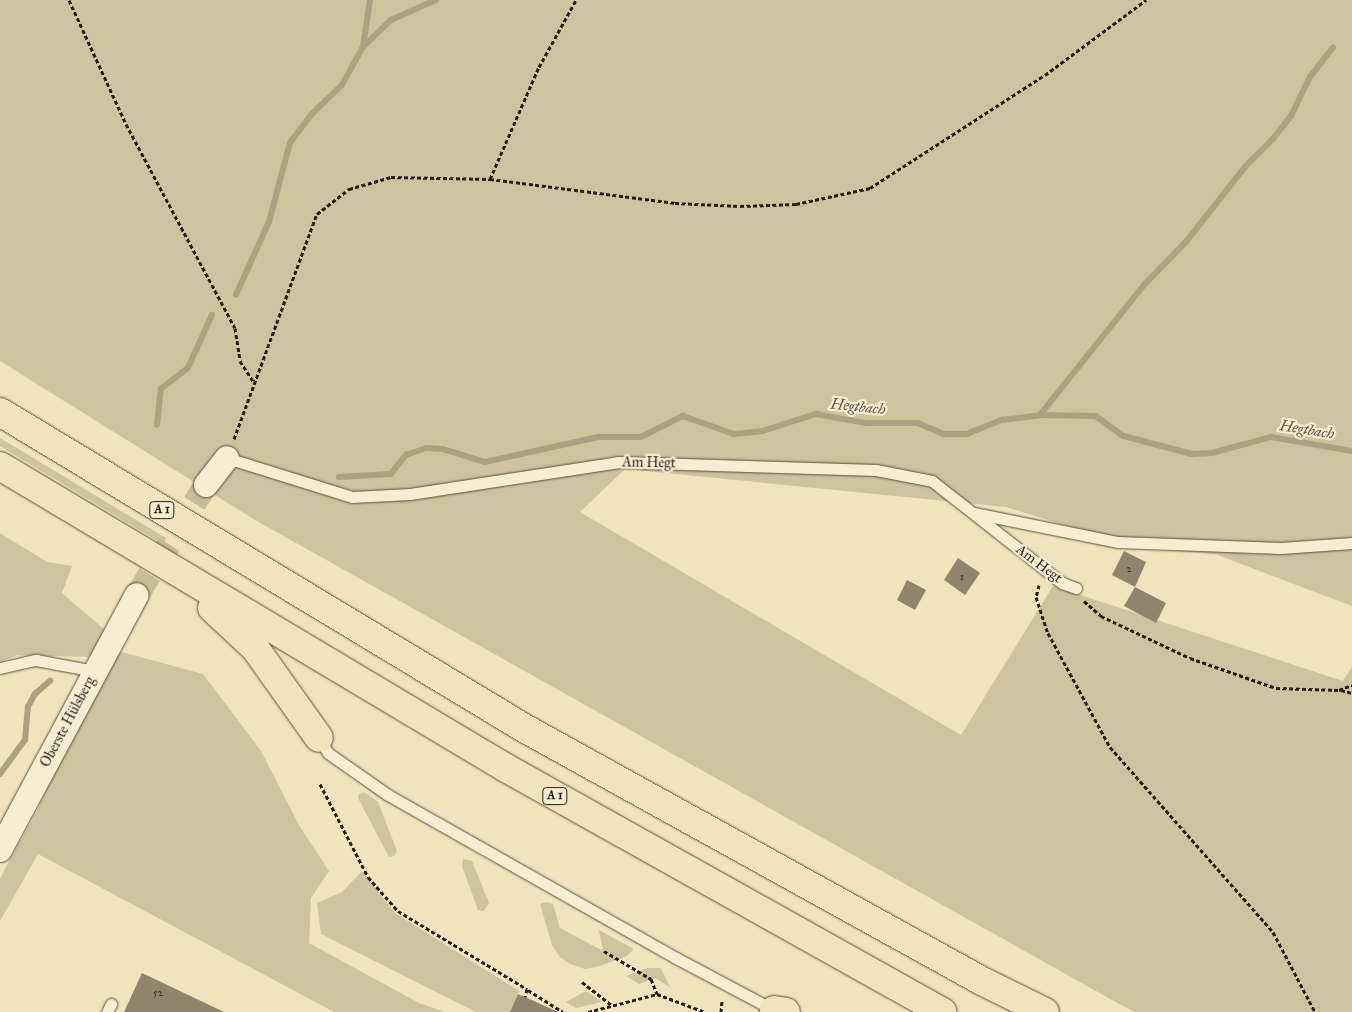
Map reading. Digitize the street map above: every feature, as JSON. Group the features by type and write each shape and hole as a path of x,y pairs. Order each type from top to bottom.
{"highway":[{"name":"A 1","path":"0,412 524,728 982,981 1045,1012"},
{"name":"A 1","path":"0,466 172,572 506,768 942,1012"},
{"path":"172,572 255,648 319,738"}],"street":[{"path":"206,485 227,458"},
{"name":"Oberste Hülsberg","path":"0,850 137,595"}],"lane":[{"name":"Am Hegt","path":"227,458 352,497 410,494 618,462 876,470 932,481 1062,583 1076,588"},
{"path":"973,512 1118,542 1282,548 1352,543"},
{"path":"0,668 36,660 95,671"},
{"path":"319,738 328,753 388,795 676,958 780,1011"}],"path":[{"path":"69,0 126,124 235,328 240,361 255,384"},
{"path":"490,179 539,67 576,0"},
{"path":"227,458 317,214 349,189 390,177 490,179 675,204 740,206 796,204 870,188 1045,75 1146,0"},
{"path":"1042,567 1036,597 1048,633 1110,747 1272,932 1315,1012"},
{"path":"1101,616 1190,658 1276,688 1338,690 1352,693"},
{"path":"1338,690 1352,685"},
{"path":"320,784 368,877 398,910 563,1012"},
{"path":"604,951 651,979 657,994"},
{"path":"582,982 611,1006"},
{"path":"525,997 528,990"},
{"path":"588,1012 657,994 705,1012"}],"shaded area":[{"path":"0,0 1352,0 1352,606 1215,554 1138,548 1006,507 625,469 580,512 961,735 1053,586 1343,681 1352,667 1352,1012 1135,1012 255,520 0,361"},
{"path":"0,438 166,538 163,544 0,446"},
{"path":"0,533 47,562 72,566 62,593 106,631 89,657 17,655 0,662"},
{"path":"118,651 203,674 261,751 300,827 329,871 311,898 309,943 419,1003 445,1012 334,1012 38,854 0,921 0,878 36,813 71,734"},
{"path":"364,792 378,802 397,851 394,856 389,857 359,800 358,795"},
{"path":"463,859 472,861 489,903 484,911 478,910 462,866"},
{"path":"362,871 395,913 519,991 510,1012 476,1012 321,934 317,903 342,892"},
{"path":"547,902 553,904 560,928 603,951 599,930 634,949 627,956 600,966 585,969 570,964 560,957 552,945 540,904"},
{"path":"648,968 661,968 670,987 655,978 639,984 626,976"},
{"path":"586,991 602,1002 576,1008 566,1002"}],"building":[{"path":"1124,551 1146,562 1135,587 1112,575"},
{"path":"958,558 980,573 965,595 944,580"},
{"path":"907,580 926,590 915,610 897,600"},
{"path":"1135,587 1166,603 1156,623 1124,606"},
{"path":"142,973 224,1012 124,1012"},
{"path":"518,994 525,997 558,1012 510,1012"}],"waterway":[{"path":"363,47 370,0"},
{"path":"236,295 269,222 290,143 311,115 342,85 363,47 391,20 436,0"},
{"path":"1040,415 1144,285 1186,242 1245,167 1273,139 1291,116 1310,77 1333,48"},
{"path":"157,425 161,389 188,368 212,315"},
{"name":"Hegtbach","path":"339,477 391,474 406,455 426,448 443,449 485,462 599,437 641,437 683,416 734,434 763,431 816,414 866,423 918,423 944,434 967,434 1002,420 1040,415 1096,416 1124,436 1192,454 1212,453 1271,437 1352,451"},
{"name":"Hegtbach","path":"0,774 25,740 28,707 35,694 50,681"}],"tunnel":[{"path":"137,595 206,485"}]}
